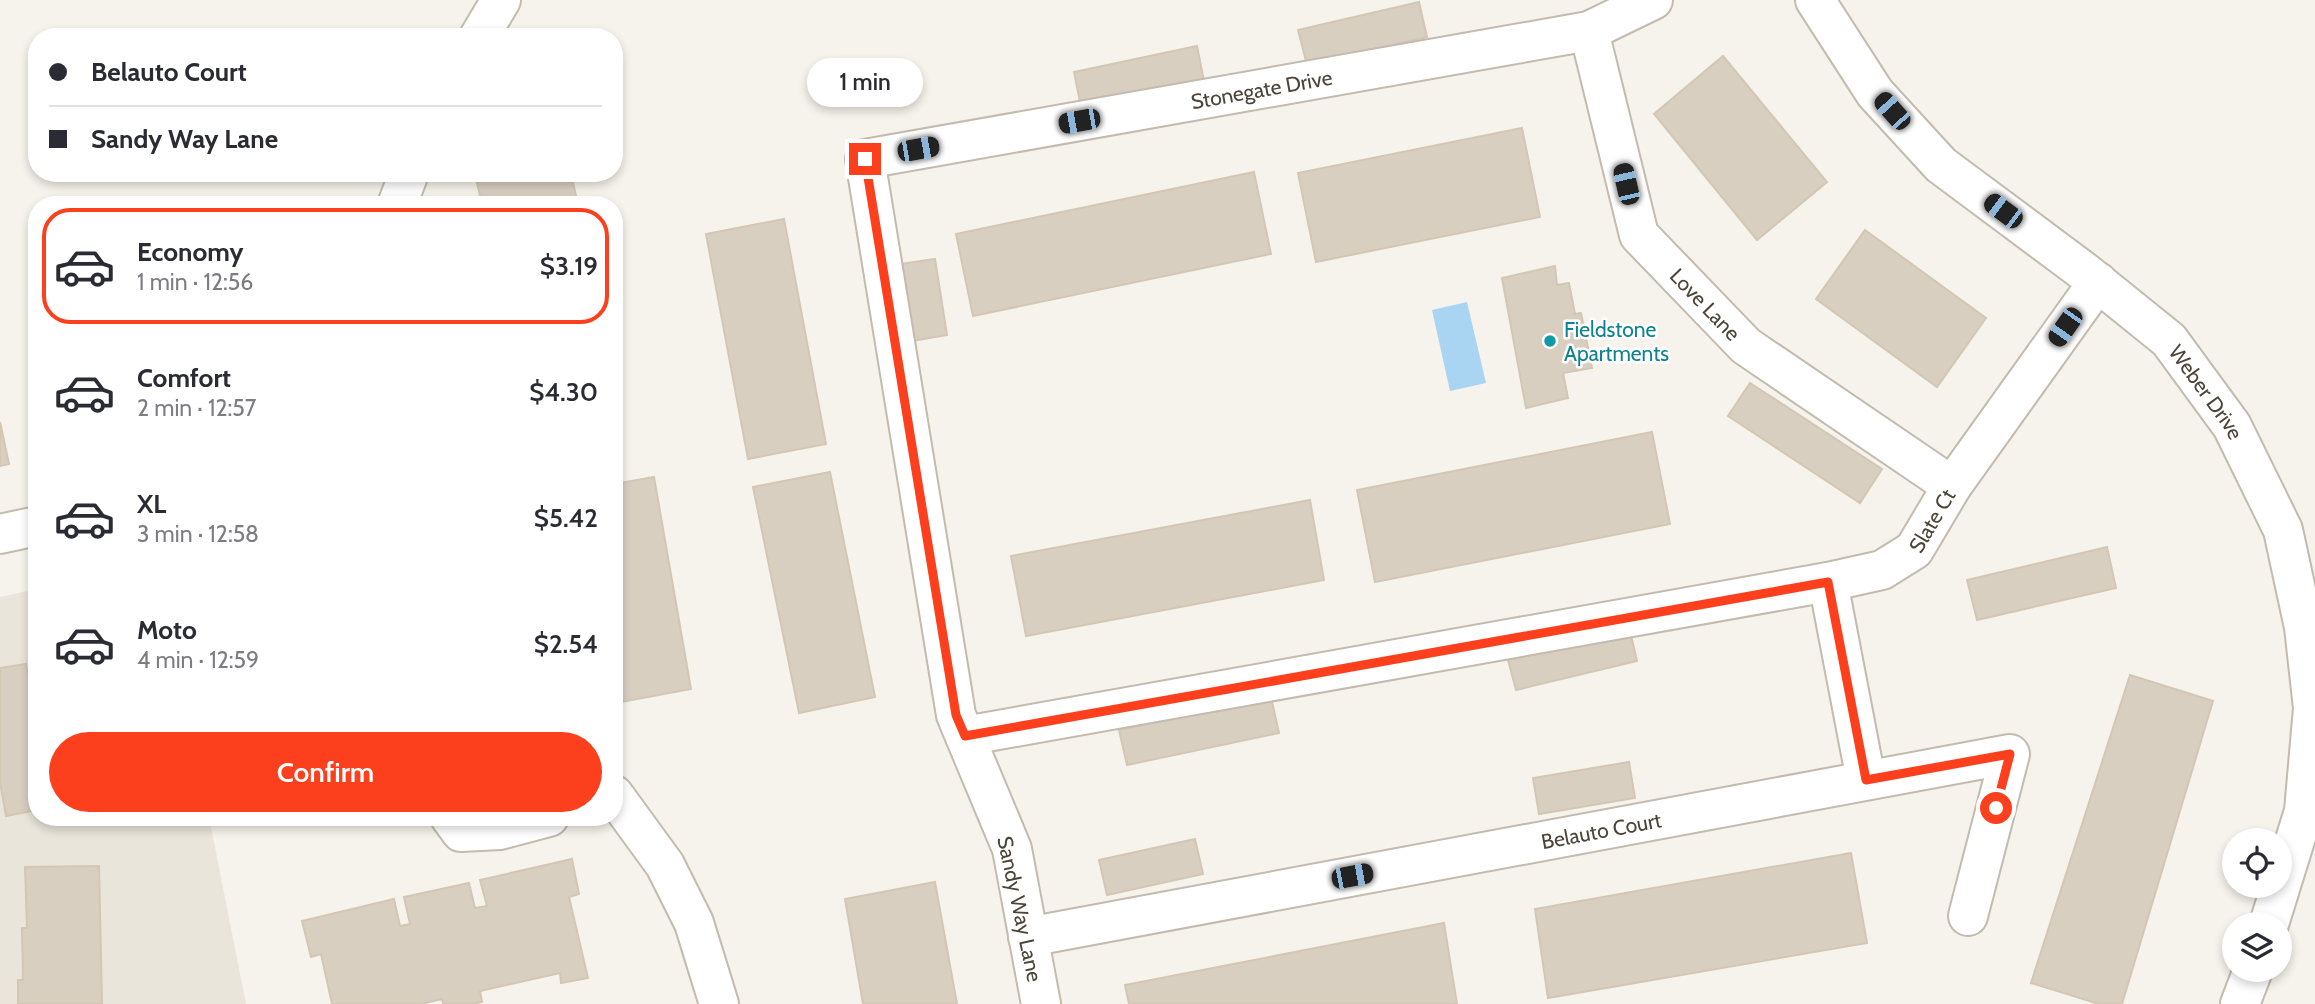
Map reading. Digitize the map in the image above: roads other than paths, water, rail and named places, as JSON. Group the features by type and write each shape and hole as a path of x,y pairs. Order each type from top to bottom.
{"street":[{"path":"484,28 501,0"},
{"name":"Stonegate Drive","path":"865,159 1589,31 1653,0"},
{"name":"Weber Drive","path":"1815,0 1875,93 1941,165 2098,282 2169,340 2232,426 2283,530 2304,627 2314,708 2304,811 2273,912"},
{"name":"Love Lane","path":"1589,31 1639,235 1746,346 1952,486"},
{"name":"Sandy Way Lane","path":"865,159 956,715 1012,849 1041,1004"},
{"name":"Slate Ct","path":"965,736 1828,582 1882,570 1914,550 1952,486 2098,282"},
{"path":"0,534 28,528"},
{"path":"1828,582 1866,780"},
{"name":"Belauto Court","path":"1028,937 2010,754 1968,916"},
{"path":"623,809 665,865 694,923 719,1004"},
{"path":"457,826 461,832 500,830 515,826"},
{"path":"2240,1004 2248,982"}],"water":[{"path":"1467,302 1486,383 1450,391 1432,310"}],"place":[{"name":"Fieldstone Apartments","path":"1550,341"}]}
